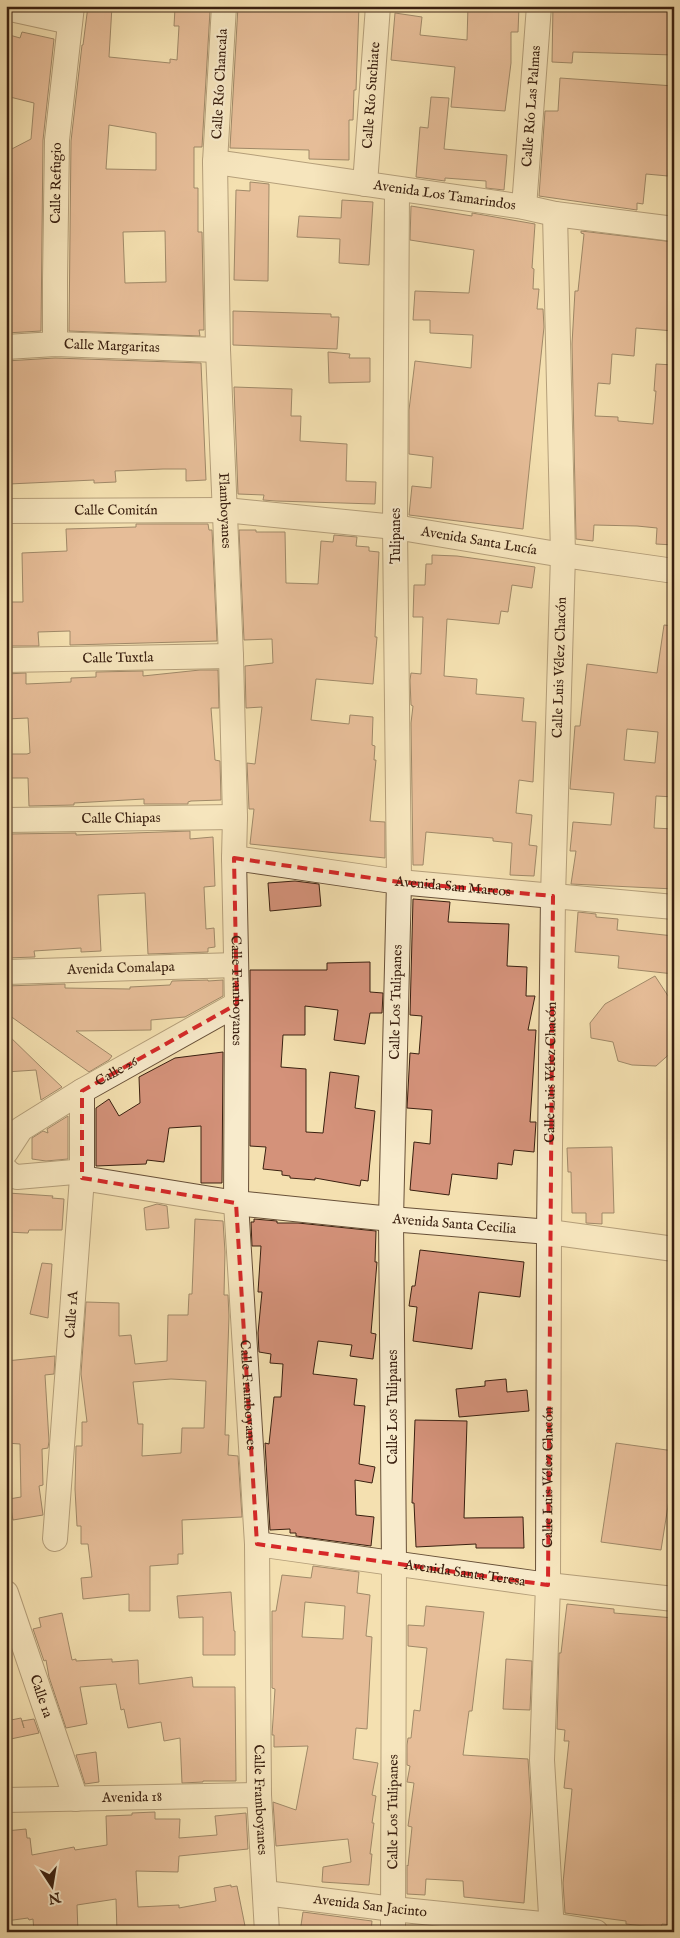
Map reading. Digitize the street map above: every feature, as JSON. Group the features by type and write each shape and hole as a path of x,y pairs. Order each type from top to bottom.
{"street":[{"name":"Calle Río Chancala","path":"215,162 224,6"},
{"name":"Calle Río Suchiate","path":"365,184 378,6"},
{"name":"Calle Río Las Palmas","path":"524,207 539,6"},
{"path":"6,8 71,14"},
{"name":"Calle Refugio","path":"55,344 54,280 57,140 71,14"},
{"name":"Avenida Los Tamarindos","path":"215,162 524,207 555,214 674,228"},
{"name":"Flamboyanes","path":"215,162 218,350 231,656 235,817 234,858"},
{"name":"Tulipanes","path":"397,190 395,527 398,882"},
{"name":"Calle Luis Vélez Chacón","path":"552,1928 542,1760 548,1585 549,1232 554,896 563,555 555,214"},
{"name":"Calle Margaritas","path":"6,347 55,344 218,350"},
{"name":"Avenida Santa Lucía","path":"225,510 395,527 674,571"},
{"name":"Calle Comitán","path":"6,511 225,510"},
{"name":"Calle Tuxtla","path":"6,660 231,656"},
{"name":"Calle Chiapas","path":"6,820 235,817"},
{"name":"Avenida San Marcos","path":"234,858 398,882 674,907"},
{"name":"Calle Framboyanes","path":"234,858 237,1004 236,1203 257,1544 259,1795 267,1932"},
{"name":"Calle Los Tulipanes","path":"393,1920 394,1563 392,1219 398,882"},
{"name":"Avenida Comalapa","path":"6,972 236,965"},
{"name":"Calle 26","path":"6,1152 20,1129 82,1091 237,1004"},
{"name":"Calle 1A","path":"55,1539 82,1178 82,1091"},
{"name":"Avenida Santa Cecilia","path":"6,1170 17,1177 74,1172 82,1178 236,1203 392,1219 549,1232 674,1248"},
{"name":"Avenida Santa Teresa","path":"257,1544 548,1585 674,1599"},
{"name":"Calle 1a","path":"6,1593 76,1799"},
{"name":"Avenida 18","path":"6,1800 259,1795"},
{"name":"Avenida San Jacinto","path":"265,1893 393,1920 596,1932"}],"highlighted area":[{"path":"234,858 399,882 553,896 548,1585 257,1544 236,1203 82,1178 82,1091 237,1004"}],"building":[{"path":"88,6 112,6 109,57 170,63 170,59 177,60 179,26 174,26 175,8 210,11 202,147 194,147 194,188 198,188 198,232 202,232 204,330 199,330 200,336 69,331 71,141","holes":["109,125 156,133 156,170 106,169","165,231 166,282 125,283 123,232"]},
{"path":"238,6 304,9 304,6 359,6 356,90 354,90 353,120 349,120 349,160 309,159 309,150 230,148"},
{"path":"468,6 519,7 518,32 511,32 511,63 505,111 451,107 455,67 391,60 395,13 422,17 420,35 467,40"},
{"path":"553,6 674,6 674,55 573,52 572,63 552,62"},
{"path":"22,32 54,39 43,140 41,331 6,333 6,152 31,139 34,103 6,96 6,34 20,38"},
{"path":"560,78 674,86 668,176 646,174 643,204 637,203 637,210 539,196 545,111 558,111"},
{"path":"431,97 449,98 444,149 507,155 504,190 486,188 486,181 445,178 445,181 416,177 420,127 428,128"},
{"path":"250,182 269,184 268,281 234,280 236,190 250,191"},
{"path":"342,200 373,202 369,265 339,263 340,239 297,237 299,216 341,218"},
{"path":"411,206 472,216 472,213 535,224 532,268 534,269 533,289 539,289 537,309 543,309 544,327 523,529 409,515 412,486 431,488 433,457 409,454 409,410 415,361 471,368 473,335 430,333 430,320 413,320 415,291 469,293 474,250 410,240"},
{"path":"581,231 674,242 674,331 636,328 634,356 612,354 610,384 598,383 595,416 618,417 618,421 653,424 656,364 674,365 674,545 656,544 657,528 637,526 594,525 593,541 576,539 572,344 575,291 578,291 584,234"},
{"path":"233,311 331,314 331,317 339,317 337,349 233,345"},
{"path":"328,352 350,354 349,358 370,358 370,382 329,383"},
{"path":"55,358 201,363 206,480 186,481 186,469 163,469 115,471 116,482 94,483 94,480 9,484 8,464 6,464 6,361"},
{"path":"234,387 292,389 291,416 301,416 300,441 347,444 346,481 376,482 375,504 276,501 263,500 264,495 238,494"},
{"path":"136,524 208,524 209,530 212,530 217,641 70,645 70,631 38,632 39,646 6,646 6,602 23,602 22,553 67,551 66,529 136,527"},
{"path":"239,530 285,532 286,583 318,584 321,541 333,542 334,535 357,537 356,546 369,547 369,551 379,552 375,637 377,637 373,684 316,679 311,720 349,724 350,715 373,717 372,745 375,746 374,760 376,760 370,821 385,822 385,858 250,844 254,809 249,809 247,763 255,764 262,707 246,708 245,666 273,663 272,639 244,640"},
{"path":"432,555 457,556 535,567 532,588 512,585 508,612 501,611 499,624 447,619 444,676 477,679 476,694 524,698 522,721 536,722 533,782 519,780 516,813 532,815 529,845 537,846 534,876 510,875 512,843 493,841 493,838 426,832 423,865 413,865 411,723 413,706 411,705 410,680 411,673 421,674 423,617 413,617 414,585 425,585 426,564 432,564"},
{"path":"664,625 674,626 674,797 656,796 654,828 674,829 674,889 571,884 576,851 570,851 573,822 611,825 614,793 570,789 575,726 580,726 587,664 657,673","holes":["627,729 658,732 655,763 624,760"]},
{"path":"218,670 219,708 211,708 215,760 220,761 221,800 191,801 188,804 144,804 144,799 74,803 74,805 29,806 28,778 7,778 7,754 30,753 28,718 6,719 6,674 26,673 26,684 71,682 71,678 96,677 96,672 143,671 143,676"},
{"path":"190,831 190,839 213,837 215,886 204,887 206,929 214,928 215,947 208,948 208,952 148,954 145,893 98,895 101,951 81,952 81,948 34,951 35,957 6,958 6,836 9,836 9,834 76,833 76,835"},
{"path":"295,881 319,884 321,906 270,911 268,883"},
{"path":"413,899 450,902 448,922 509,924 507,966 527,967 526,996 535,996 528,1030 536,1030 530,1122 536,1122 534,1152 514,1150 512,1165 498,1163 497,1179 452,1174 449,1195 410,1190 414,1142 430,1144 432,1110 407,1108 410,1053 419,1054 422,1016 410,1015"},
{"path":"578,912 596,914 596,917 618,919 617,930 674,936 674,974 618,968 619,956 575,952"},
{"path":"370,962 370,992 383,993 382,1013 370,1013 365,1044 334,1040 338,1010 305,1006 305,1035 283,1035 281,1067 306,1069 306,1132 323,1133 330,1072 359,1076 355,1108 375,1111 368,1181 361,1180 360,1186 315,1178 315,1180 290,1178 290,1176 282,1175 282,1171 263,1169 266,1147 250,1146 250,970 327,970 327,963"},
{"path":"655,976 674,1005 674,1050 656,1066 632,1065 618,1061 613,1042 591,1038 590,1023 605,1004"},
{"path":"223,980 223,996 185,1017 151,1020 151,1030 76,1031 112,1056 109,1060 89,1072 6,1013 6,986 65,984 65,988 130,989 130,987 170,985 172,981"},
{"path":"6,1033 62,1087 41,1100 36,1070 6,1072"},
{"path":"223,1052 222,1183 201,1183 201,1126 169,1128 164,1162 147,1160 146,1164 96,1166 96,1108 109,1099 119,1116 140,1103 139,1077 175,1058"},
{"path":"68,1116 68,1159 46,1161 32,1159 32,1138 43,1131 48,1133 47,1129"},
{"path":"612,1147 614,1213 602,1213 602,1224 586,1223 586,1213 572,1213 571,1172 568,1172 567,1148"},
{"path":"8,1193 53,1196 52,1198 64,1199 62,1230 29,1230 28,1233 6,1232"},
{"path":"157,1204 167,1206 169,1228 146,1230 144,1208"},
{"path":"195,1219 223,1221 225,1252 224,1295 228,1295 229,1316 225,1435 229,1435 228,1455 238,1456 242,1517 182,1520 183,1554 178,1554 178,1564 150,1566 150,1611 129,1611 129,1594 83,1599 81,1578 92,1577 88,1544 81,1544 81,1526 77,1526 75,1489 76,1446 82,1446 82,1422 87,1422 81,1374 86,1302 119,1303 119,1336 131,1335 135,1364 167,1361 168,1315 188,1315 189,1294 192,1294","holes":["171,1379 206,1381 204,1428 182,1428 181,1453 142,1456 143,1424 138,1424 133,1382"]},
{"path":"254,1219 277,1221 277,1223 298,1223 376,1231 375,1262 377,1262 371,1333 376,1334 373,1359 350,1356 352,1345 318,1341 313,1374 357,1379 354,1405 365,1406 359,1464 375,1467 372,1483 355,1480 356,1515 374,1517 371,1546 296,1536 296,1533 290,1533 290,1529 270,1530 265,1443 269,1444 274,1397 281,1397 283,1364 270,1363 271,1354 259,1352 258,1333 262,1292 258,1292 261,1246 252,1246 251,1222 254,1222"},
{"path":"420,1250 524,1262 520,1297 479,1292 472,1349 413,1341 417,1307 409,1306 412,1286 415,1286"},
{"path":"42,1263 52,1264 48,1318 30,1314"},
{"path":"55,1356 54,1374 45,1375 49,1441 48,1448 42,1449 43,1485 39,1486 43,1515 13,1520 9,1499 21,1497 20,1444 6,1443 6,1361"},
{"path":"506,1379 507,1392 527,1390 529,1411 459,1417 456,1389 485,1386 485,1381"},
{"path":"415,1420 467,1421 464,1518 523,1517 524,1548 476,1548 476,1544 416,1547 414,1503 412,1503"},
{"path":"616,1443 674,1451 674,1468 661,1550 601,1542"},
{"path":"313,1566 359,1572 357,1593 370,1595 366,1636 372,1637 367,1729 356,1728 353,1759 378,1763 372,1795 376,1796 372,1823 374,1823 369,1885 322,1882 323,1867 351,1862 348,1839 276,1846 273,1802 296,1810 308,1746 274,1747 274,1735 272,1735 275,1689 272,1688 272,1611 276,1611 282,1575 311,1578","holes":["305,1602 345,1606 343,1639 302,1637"]},
{"path":"231,1592 235,1631 235,1655 203,1655 203,1617 179,1618 177,1596"},
{"path":"567,1604 614,1609 614,1613 674,1618 674,1925 662,1924 661,1928 626,1924 626,1921 565,1913 563,1883 572,1789 564,1788 569,1741 564,1741 565,1730 557,1729 559,1653 561,1653"},
{"path":"426,1606 484,1612 472,1711 469,1711 463,1755 528,1759 531,1807 524,1903 464,1897 463,1881 426,1879 425,1895 407,1894 407,1865 412,1827 408,1826 414,1783 407,1782 410,1766 407,1765 407,1745 408,1738 411,1738 414,1710 420,1711 427,1648 408,1646 408,1625 424,1626"},
{"path":"62,1613 72,1660 112,1659 112,1662 138,1660 139,1684 192,1677 193,1687 235,1687 236,1781 182,1783 180,1738 164,1741 161,1722 128,1728 124,1709 121,1710 116,1684 80,1687 87,1724 66,1728 49,1677 46,1660 44,1661 33,1629 41,1627 39,1618"},
{"path":"506,1659 532,1661 530,1710 503,1709"},
{"path":"21,1718 24,1728 22,1721 34,1719 39,1733 6,1740 6,1721"},
{"path":"96,1752 99,1782 85,1784 76,1755"},
{"path":"155,1812 155,1819 180,1819 179,1838 217,1835 215,1816 246,1813 248,1849 179,1856 178,1872 136,1871 138,1907 179,1905 179,1908 216,1901 214,1888 231,1885 231,1887 237,1886 245,1926 209,1932 117,1932 116,1899 77,1905 78,1932 34,1932 33,1919 6,1921 6,1831 26,1829 27,1838 30,1838 32,1855 74,1847 75,1850 107,1845 106,1816"},
{"path":"303,1912 372,1921 371,1932 300,1932"}]}
